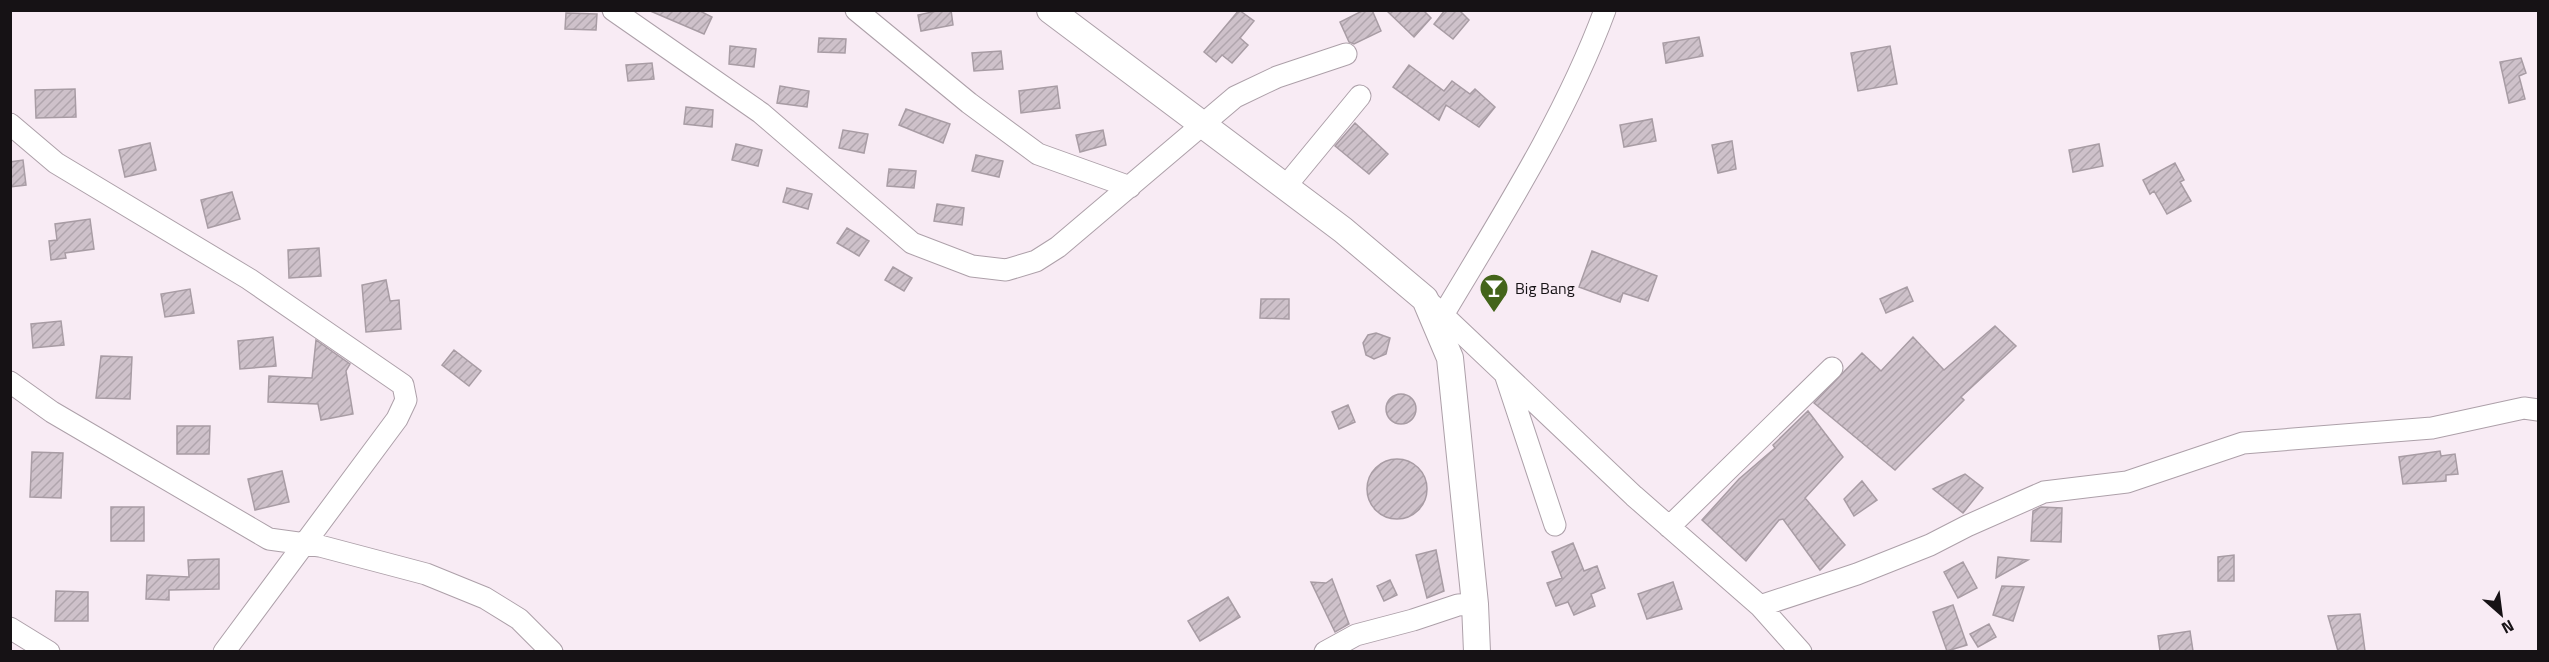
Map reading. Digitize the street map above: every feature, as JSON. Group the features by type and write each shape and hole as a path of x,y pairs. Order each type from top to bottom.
{"street":[{"path":"613,10 760,113 912,243 972,266 1006,270 1036,261 1130,187 1200,125 1246,92 1277,77 1346,54"},
{"path":"856,10 969,103 1038,154 1130,187"},
{"path":"1050,10 1200,125 1343,230 1434,307 1669,526 1760,606 1802,651"},
{"path":"1434,307 1521,184 1587,58 1605,10"},
{"path":"1285,188 1360,96"},
{"path":"10,124 56,163 249,279 403,385 406,400 397,419 224,651"},
{"path":"1434,307 1450,358 1478,651"},
{"path":"1669,526 1832,368"},
{"path":"1505,373 1555,525"},
{"path":"10,382 52,412 269,539 320,546 426,574 485,598 519,619 552,651"},
{"path":"1760,606 1857,574 1930,545 2044,492 2127,482 2243,443 2432,428 2524,408 2538,410"},
{"path":"1325,651 1356,635 1413,621 1458,605 1475,604"},
{"path":"10,628 49,651"}],"building":[{"path":"648,10 698,10 712,17 704,34"},
{"path":"951,10 953,25 921,31 918,15"},
{"path":"1239,10 1254,21 1240,38 1248,45 1232,63 1222,55 1216,62 1204,52"},
{"path":"1364,10 1372,10 1381,31 1354,44 1349,42 1340,22"},
{"path":"1386,10 1423,10 1431,18 1414,37"},
{"path":"1445,10 1459,10 1469,20 1453,39 1434,24"},
{"path":"566,13 597,14 596,30 565,29"},
{"path":"1699,37 1703,56 1666,63 1663,43"},
{"path":"819,38 846,39 845,53 818,52"},
{"path":"730,46 756,49 754,67 729,64"},
{"path":"1890,46 1897,84 1858,91 1851,53"},
{"path":"1001,51 1003,69 974,71 972,53"},
{"path":"2521,58 2526,73 2519,76 2525,99 2509,103 2500,62"},
{"path":"652,63 654,79 628,81 626,65"},
{"path":"1409,65 1444,91 1452,81 1470,94 1475,89 1495,107 1479,127 1446,105 1439,120 1393,87"},
{"path":"780,86 809,91 807,107 777,103"},
{"path":"1057,86 1060,108 1021,113 1019,91"},
{"path":"75,89 76,117 36,118 35,90"},
{"path":"686,107 713,110 712,127 684,124"},
{"path":"906,109 950,124 943,143 899,125"},
{"path":"1652,119 1656,141 1624,147 1620,125"},
{"path":"1355,123 1388,154 1369,174 1335,146"},
{"path":"843,130 868,134 864,153 839,148"},
{"path":"1103,130 1106,145 1080,152 1076,135"},
{"path":"1732,141 1736,169 1718,173 1712,145"},
{"path":"150,143 156,170 125,177 119,150"},
{"path":"736,144 762,150 758,166 732,160"},
{"path":"2099,144 2103,166 2073,172 2069,150"},
{"path":"976,155 1003,161 999,177 972,171"},
{"path":"23,160 26,185 10,187 10,162"},
{"path":"2175,163 2184,180 2180,182 2191,201 2167,214 2154,191 2150,194 2143,180"},
{"path":"889,169 916,171 914,188 887,186"},
{"path":"787,188 812,194 808,209 783,202"},
{"path":"232,192 240,219 208,228 201,200"},
{"path":"937,204 964,208 962,225 934,221"},
{"path":"90,219 94,249 65,253 66,258 51,260 49,241 57,240 55,224"},
{"path":"847,228 869,241 859,256 837,243"},
{"path":"319,248 321,276 289,278 288,250"},
{"path":"1592,251 1657,276 1648,301 1623,293 1620,302 1579,287"},
{"path":"893,267 912,278 904,291 885,280"},
{"path":"386,280 390,301 399,300 401,329 366,332 362,285"},
{"path":"1907,287 1913,301 1886,313 1880,299"},
{"path":"190,289 194,313 165,317 161,294"},
{"path":"1261,299 1289,299 1289,319 1260,318"},
{"path":"61,321 64,345 33,348 31,324"},
{"path":"1995,326 2016,346 1961,397 1964,400 1895,470 1814,403 1862,353 1881,371 1913,337 1944,370"},
{"path":"1376,333 1390,338 1386,354 1374,359 1366,355 1363,343 1368,335"},
{"path":"273,337 276,366 240,369 238,341"},
{"path":"316,340 350,364 346,371 353,414 321,420 318,404 268,402 269,376 312,378"},
{"path":"454,350 481,371 469,386 442,365"},
{"path":"101,356 132,357 130,399 96,398"},
{"path":"1401,394 1407,395 1415,403 1415,415 1407,423 1401,424 1395,423 1387,415 1386,409 1387,403 1395,395"},
{"path":"1348,405 1355,422 1339,429 1332,412"},
{"path":"1808,411 1843,457 1805,498 1845,545 1820,570 1783,519 1779,520 1746,561 1702,520 1739,479 1775,448 1773,445"},
{"path":"177,426 210,426 209,454 177,454"},
{"path":"2440,451 2441,456 2455,454 2458,474 2446,475 2446,481 2403,484 2399,457"},
{"path":"32,452 63,453 61,498 30,497"},
{"path":"1391,459 1403,459 1419,467 1425,477 1427,489 1425,501 1419,511 1403,519 1391,519 1375,511 1367,495 1367,483 1375,467"},
{"path":"282,471 289,502 255,510 248,479"},
{"path":"1965,474 1983,488 1963,513 1933,489"},
{"path":"1862,481 1877,500 1854,516 1844,499"},
{"path":"111,507 144,507 144,541 111,541"},
{"path":"2041,507 2062,508 2061,542 2031,541 2033,511"},
{"path":"1573,543 1584,571 1597,566 1605,588 1591,594 1595,606 1574,615 1568,602 1556,606 1547,583 1562,578 1552,552"},
{"path":"1436,550 1444,591 1427,598 1416,555"},
{"path":"2234,555 2234,581 2218,581 2218,557"},
{"path":"1998,557 2028,560 1996,578"},
{"path":"219,559 219,589 169,590 169,600 146,599 147,575 189,577 188,560"},
{"path":"1963,562 1977,588 1958,598 1944,572"},
{"path":"1332,579 1349,624 1335,632 1311,582 1326,583"},
{"path":"1390,580 1397,595 1384,601 1377,586"},
{"path":"1673,582 1682,609 1647,619 1638,594"},
{"path":"2002,586 2024,587 2013,621 1993,615"},
{"path":"56,591 88,592 88,621 55,621"},
{"path":"1228,597 1240,617 1200,641 1188,621"},
{"path":"1953,605 1967,645 1947,651 1933,612"},
{"path":"2360,614 2365,651 2338,651 2328,616"},
{"path":"1989,624 1996,637 1978,647 1970,634"},
{"path":"2190,631 2193,651 2160,651 2158,636"}],"place":[{"name":"Big Bang","path":"1494,314"}]}
